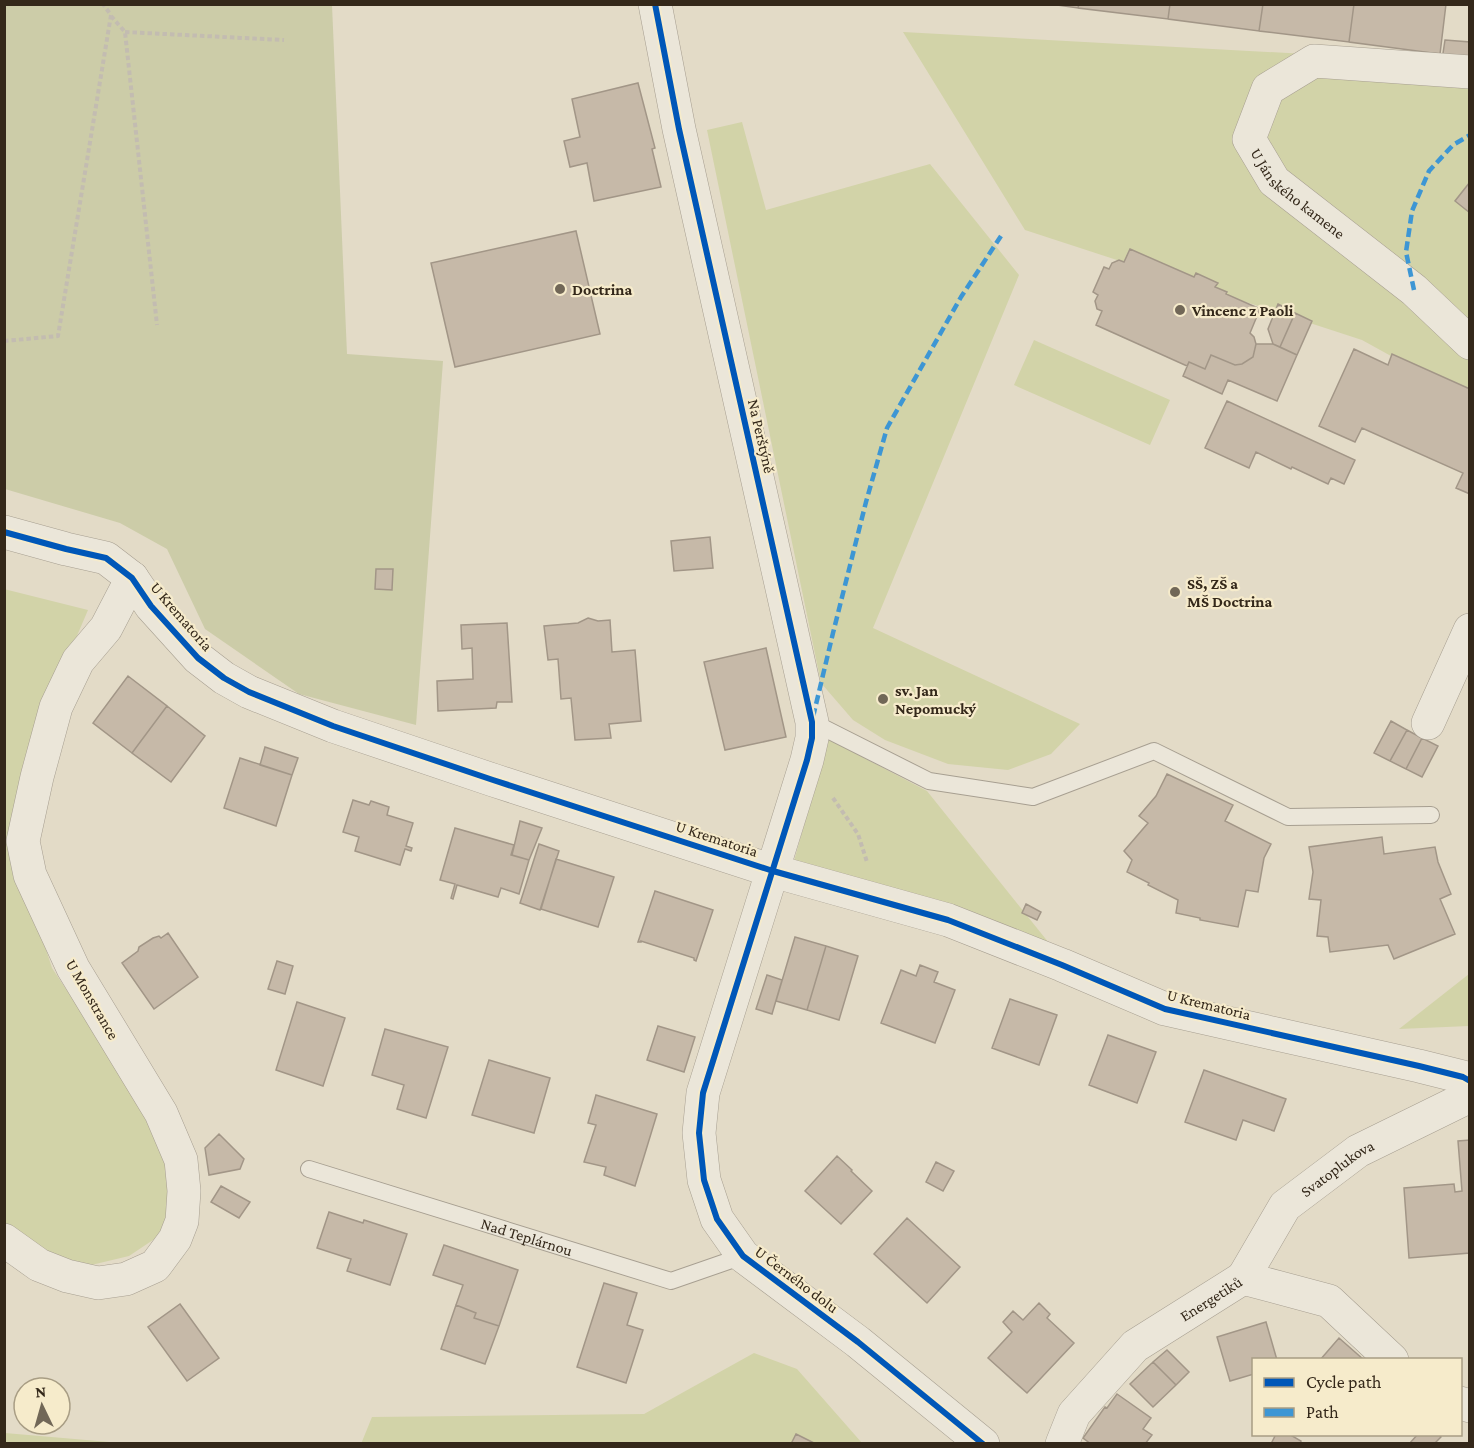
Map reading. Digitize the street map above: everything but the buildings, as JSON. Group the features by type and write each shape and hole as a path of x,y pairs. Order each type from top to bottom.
{"street":[{"name":"Na Perštýně","path":"655,4 679,129 812,722 812,738 807,760 773,871"},
{"name":"U Jánského kamene","path":"1470,72 1314,61 1268,89 1249,139 1274,181 1413,290 1470,343"},
{"name":"U Krematoria","path":"4,532 106,558 132,578 152,606 198,658 225,678 249,692 333,726 773,871 948,920 1165,1009 1419,1066 1468,1085"},
{"name":"U Monstrance","path":"4,1240 39,1265 67,1276 98,1283 126,1279 155,1266 175,1239 182,1221 184,1191 180,1160 169,1132 161,1113 73,968 30,875 23,841 56,707 78,661 106,628 132,578"},
{"path":"1428,723 1470,630"},
{"name":"U Černého dolu","path":"773,871 703,1093 699,1133 704,1180 717,1219 743,1256 858,1342 983,1443"},
{"name":"Svatoplukova","path":"1243,1278 1285,1206 1358,1151 1462,1100 1468,1085"},
{"name":"Energetiků","path":"1062,1443 1074,1414 1136,1346 1243,1278 1329,1301 1391,1358"}],"lane":[{"path":"812,722 929,781 1033,797 1154,751 1288,817 1431,815"},
{"name":"Nad Teplárnou","path":"309,1170 671,1281 743,1256"}],"path":[{"path":"103,4 125,32 158,325"},
{"path":"4,341 58,336 111,15"},
{"path":"125,32 284,40"},
{"path":"807,760 858,834 878,900"}],"green space":[{"path":"4,5 332,5 347,354 443,361 416,725 299,694 205,629 167,549 120,523 5,489"},
{"path":"903,32 1469,63 1469,399 1362,340 1025,230"},
{"path":"742,122 766,210 930,164 1019,275 873,628 1080,724 1051,754 1008,770 948,764 885,740 853,720 821,683 707,130"},
{"path":"1034,340 1170,400 1150,445 1014,385"},
{"path":"4,589 88,610 44,713 29,897 52,968 181,1160 165,1232 129,1256 83,1267 29,1245 5,1226"},
{"path":"828,739 927,791 1053,948 794,861"},
{"path":"1469,974 1469,1026 1399,1029"},
{"path":"754,1353 797,1369 862,1443 361,1444 372,1417 644,1414"},
{"path":"5,1433 12,1434 12,1436 121,1443 5,1443"}],"marked path":[{"path":"1414,290 1406,252 1412,211 1429,171 1453,145 1470,135"},
{"path":"813,717 866,502 887,428 961,297 1001,236"}],"cycle path":[{"path":"655,4 679,129 812,722 812,738 807,760 703,1093 699,1133 704,1180 717,1219 743,1256 858,1342 983,1444"},
{"path":"4,532 106,558 132,578 151,606 198,658 224,678 249,692 333,726 773,871 948,920 1165,1009 1419,1066 1463,1077 1470,1081"}],"place":[{"name":"Doctrina","path":"560,289"},
{"name":"Vincenc z Paoli","path":"1180,310"},
{"name":"SŠ, ZŠ a MŠ Doctrina","path":"1175,592"},
{"name":"sv. Jan Nepomucký","path":"883,699"}]}
